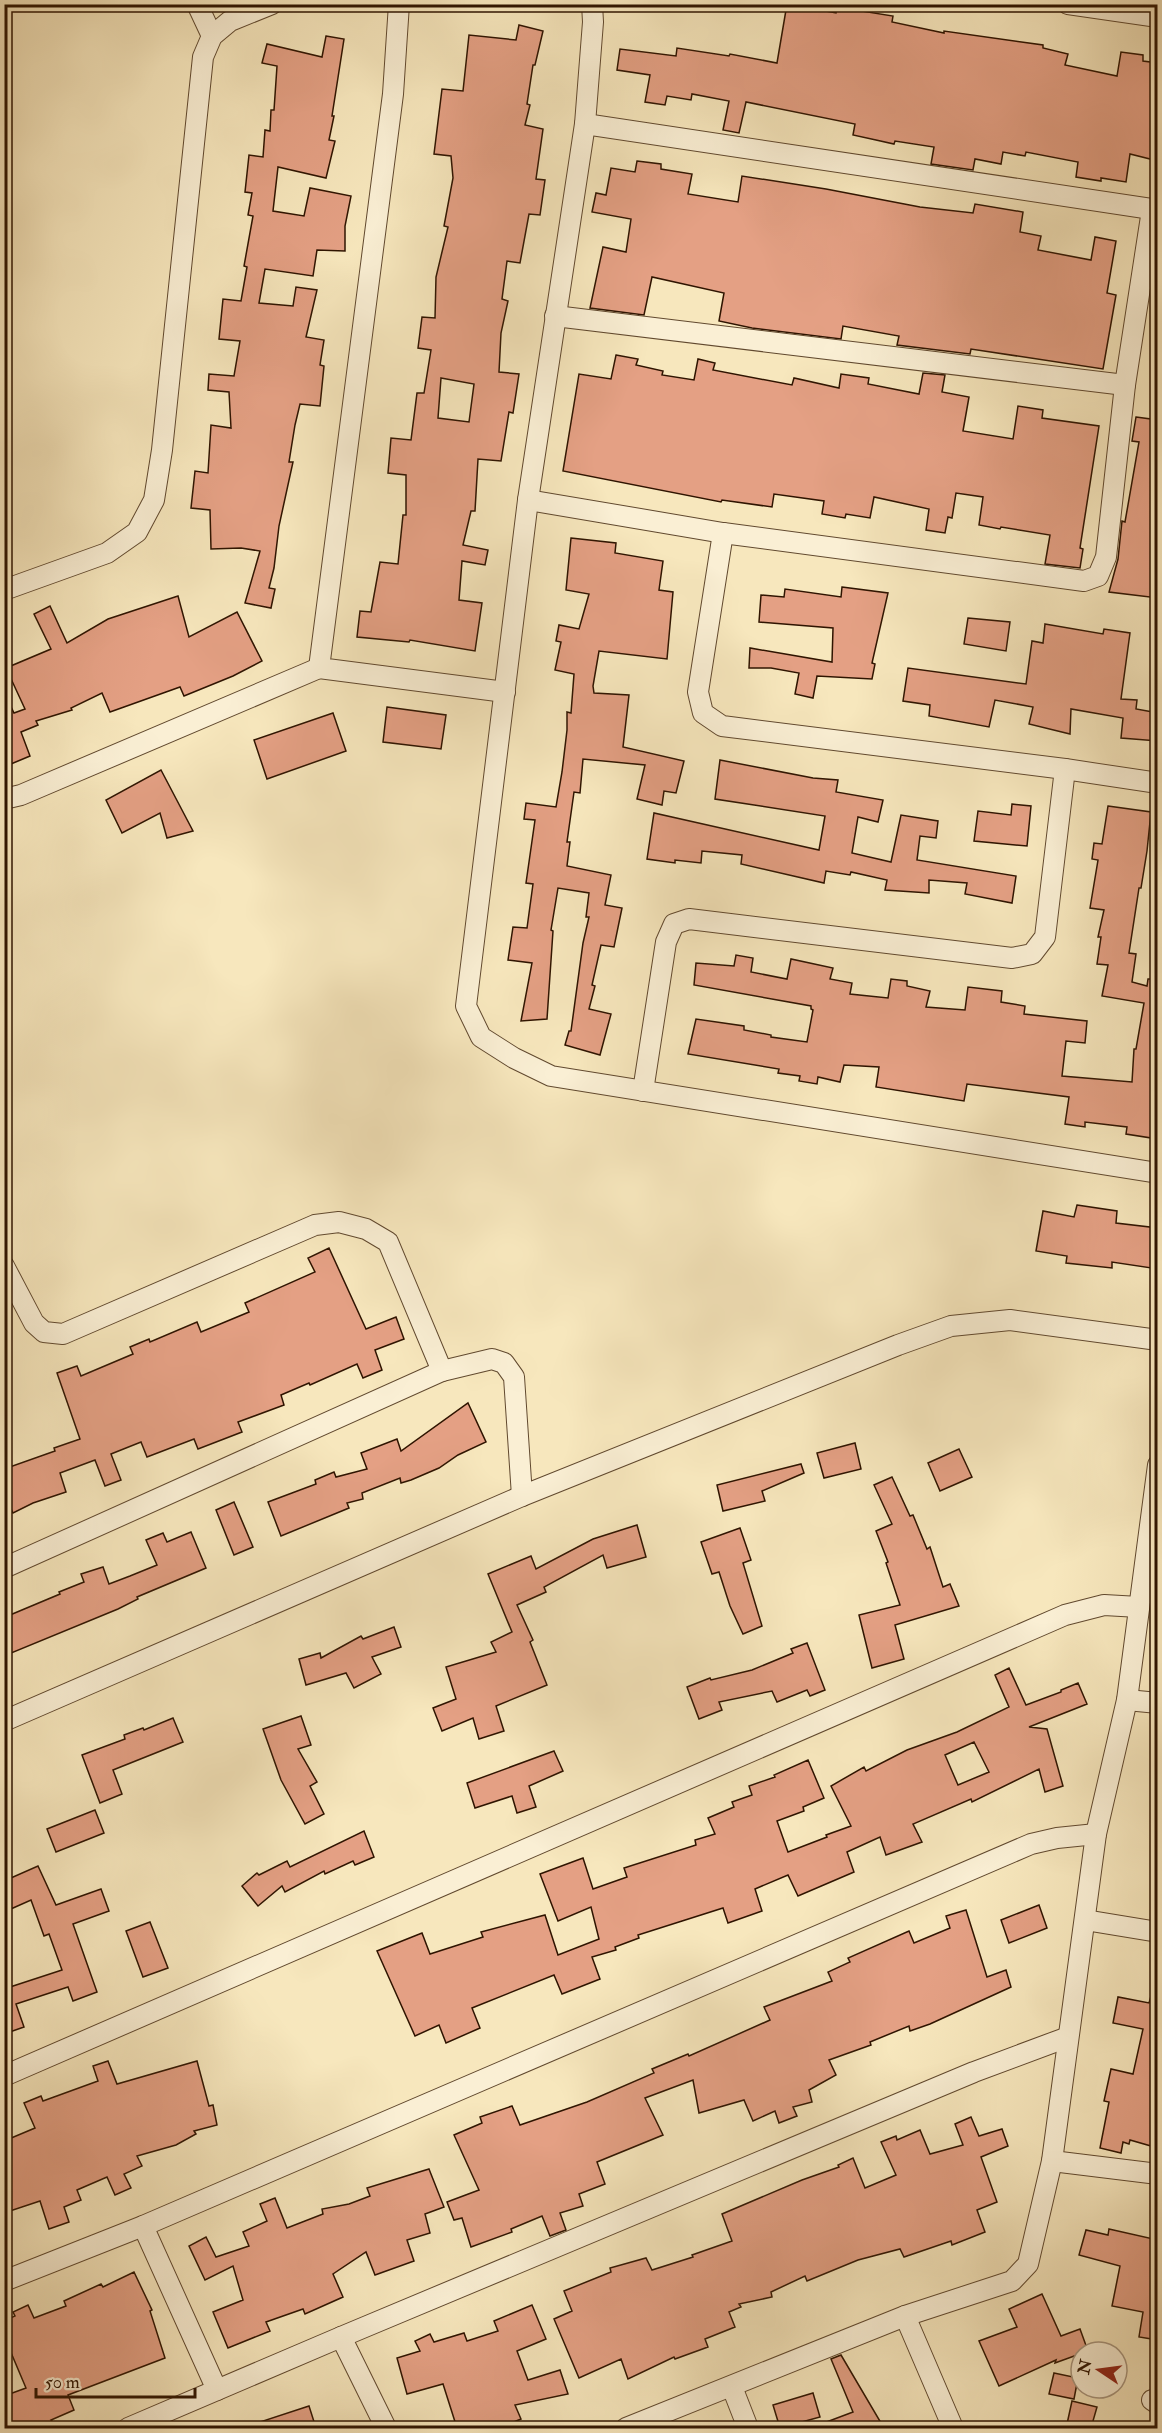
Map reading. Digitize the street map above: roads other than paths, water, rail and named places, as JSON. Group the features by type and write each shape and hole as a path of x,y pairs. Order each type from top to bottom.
{"street":[{"path":"197,4 212,36"},
{"path":"4,590 106,553 136,532 154,500 162,450 203,57 212,36 230,21 272,4"},
{"path":"319,668 390,118 399,4"},
{"path":"592,4 593,22 585,124 528,500 466,1006 481,1037 523,1063 551,1076 1158,1173"},
{"path":"1068,4 1158,17"},
{"path":"528,500 723,533 1083,581 1098,576 1106,557 1125,385 1155,210 585,124"},
{"path":"555,316 1125,385"},
{"path":"723,533 698,692 703,713 722,726 1065,769 1158,783"},
{"path":"4,799 21,795 319,668 505,692"},
{"path":"643,1091 666,942 674,924 689,918 1012,958 1032,954 1045,937 1065,769"},
{"path":"4,1266 34,1323 44,1332 63,1334 315,1225 339,1222 366,1228 388,1242 442,1371"},
{"path":"4,1721 522,1496 898,1345 951,1326 1010,1320 1158,1340"},
{"path":"4,1568 442,1371 492,1359 504,1363 513,1377 522,1496"},
{"path":"626,2428 904,2316 1012,2281 1028,2264 1052,2161 1096,1834 1127,1700 1158,1465"},
{"path":"4,2076 1065,1615 1104,1605 1139,1607"},
{"path":"1127,1700 1158,1703"},
{"path":"4,2280 143,2226 1031,1844 1057,1838 1096,1834"},
{"path":"1085,1920 1158,1932"},
{"path":"128,2428 952,2082 1068,2037"},
{"path":"1052,2161 1158,2174"},
{"path":"143,2226 217,2390"},
{"path":"904,2316 953,2428"},
{"path":"341,2337 386,2428"},
{"path":"732,2387 748,2428"}]}
